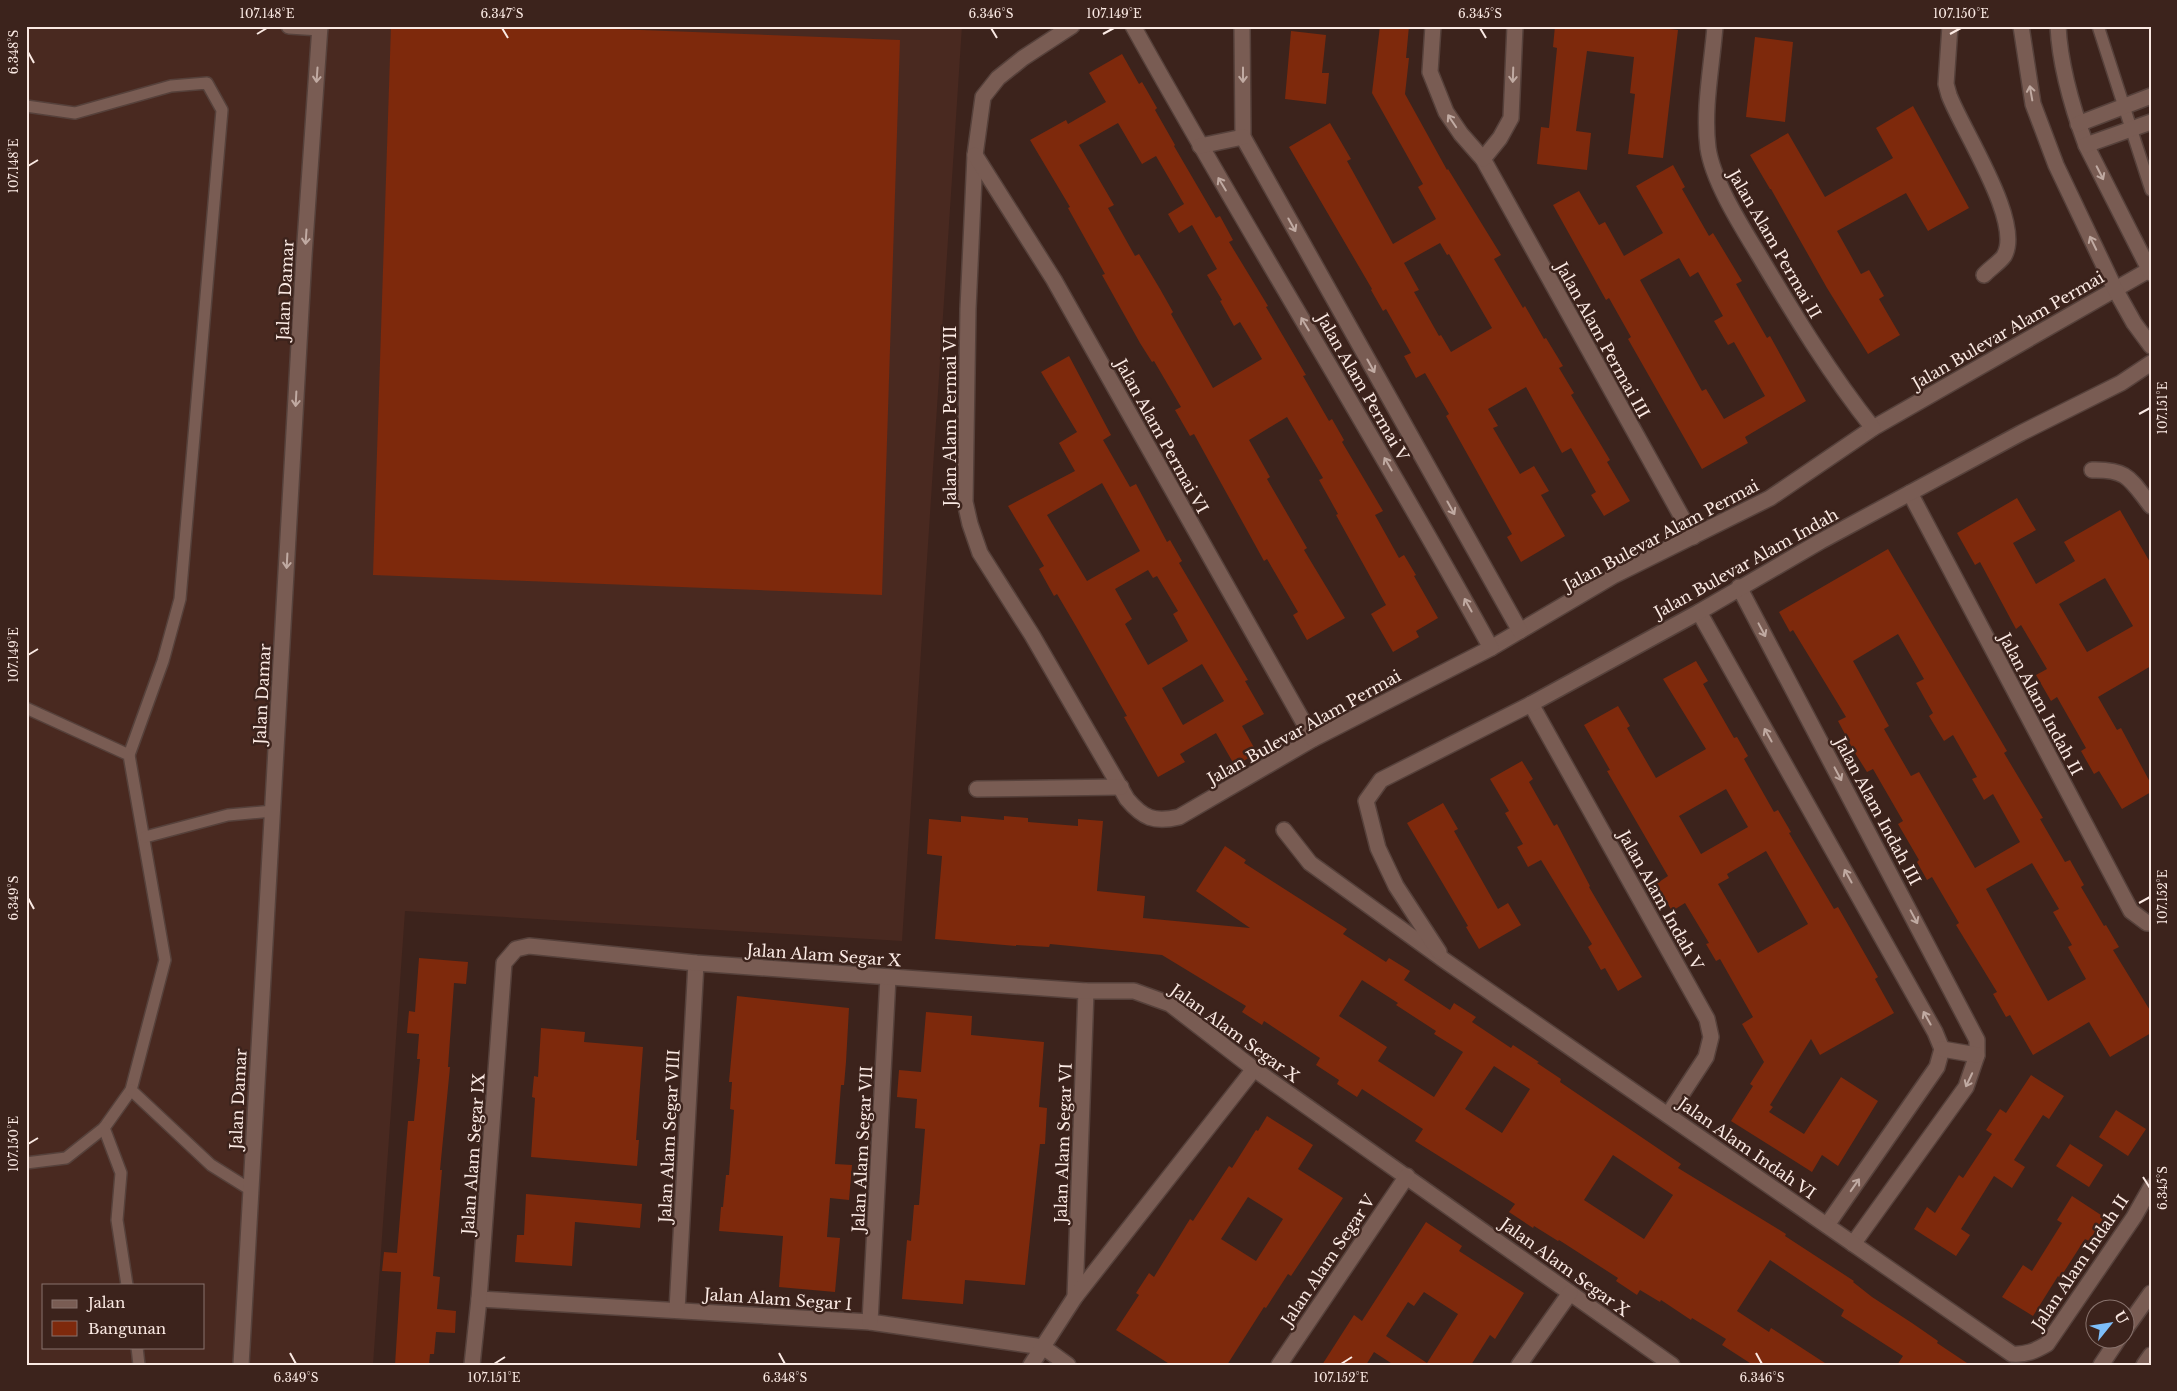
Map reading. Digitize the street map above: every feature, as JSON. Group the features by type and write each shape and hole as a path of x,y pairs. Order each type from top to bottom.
{"street":[{"path":"289,26 320,27"},
{"name":"Jalan Alam Permai VII","path":"1072,26 1023,58 998,78 983,96 975,155 968,309 965,502 980,553 1032,635 1121,787 1138,812 1150,818"},
{"name":"Jalan Alam Permai V","path":"1133,26 1200,146 1434,543 1491,648"},
{"name":"Jalan Alam Permai V","path":"1242,26 1243,138 1520,631"},
{"name":"Jalan Alam Permai III","path":"1433,26 1430,72 1446,112 1461,134 1483,159 1693,537"},
{"path":"1483,159 1500,138 1511,118 1515,26"},
{"name":"Jalan Alam Permai II","path":"1715,26 1706,120 1708,147 1713,171 1741,225 1804,331 1844,391 1873,428"},
{"path":"1950,26 1946,84 1949,95 1999,200 2006,219 2007,243 2004,256 1984,275"},
{"path":"2021,26 2033,104 2056,166 2115,289 2134,323 2151,346"},
{"path":"2058,26 2060,56 2078,124 2086,145 2150,271"},
{"name":"Jalan Damar","path":"241,1365 304,266 320,27"},
{"path":"2078,124 2151,96"},
{"path":"2086,145 2151,122"},
{"path":"1200,146 1243,138"},
{"name":"Jalan Alam Permai VI","path":"975,155 1054,280 1313,739"},
{"name":"Jalan Bulevar Alam Permai","path":"1150,818 1165,820 1179,817 1313,739 1491,648 1613,576 1770,498 1873,428 2115,289 2150,271"},
{"name":"Jalan Bulevar Alam Indah","path":"1366,802 1381,780 1530,704 1699,612 1740,587 1910,493 2121,383 2151,363"},
{"path":"2092,470 2112,469 2126,475 2151,506"},
{"name":"Jalan Alam Indah II","path":"1910,493 2131,911 2147,923 2151,923"},
{"name":"Jalan Alam Indah III","path":"1740,587 1972,1026 1977,1040 1977,1055 1966,1087 1853,1244"},
{"path":"1699,612 1930,1024 1942,1049 1937,1067 1827,1225"},
{"name":"Jalan Alam Indah V","path":"1530,704 1707,1020 1711,1037 1706,1057 1668,1115"},
{"path":"977,788 1121,787"},
{"name":"Jalan Alam Indah VI","path":"1366,802 1378,848 1396,886 1444,960"},
{"name":"Jalan Alam Indah VI","path":"1284,830 1310,863 1444,960 2012,1354 2022,1355 2032,1352"},
{"name":"Jalan Alam Segar X","path":"516,949 529,946 696,963 1086,991 1134,991 1170,1004 1254,1069 1672,1365"},
{"name":"Jalan Alam Segar IX","path":"472,1365 480,1299 504,963 516,949"},
{"name":"Jalan Alam Segar VIII","path":"677,1310 696,963"},
{"name":"Jalan Alam Segar VII","path":"870,1322 888,977"},
{"name":"Jalan Alam Segar VI","path":"1076,1297 1086,991"},
{"path":"1942,1049 1977,1055"},
{"path":"1031,1365 1076,1297 1254,1069"},
{"name":"Jalan Alam Segar V","path":"1279,1365 1407,1176"},
{"name":"Jalan Alam Indah II","path":"2032,1352 2046,1344 2134,1217 2151,1187"},
{"path":"1519,1365 1570,1293"},
{"path":"2134,1317 2151,1293"},
{"name":"Jalan Alam Segar I","path":"480,1299 870,1322 1043,1347 1068,1365"},
{"path":"2101,1365 2112,1348"},
{"path":"2144,1365 2151,1355"}],"lane":[{"path":"2098,26 2151,190"},
{"path":"26,106 75,112 171,86 207,83 222,110 180,599 163,661 129,755 145,837 165,960 130,1090 104,1128 66,1158 26,1163"},
{"path":"26,708 129,755"},
{"path":"145,837 228,815 273,811"},
{"path":"130,1090 211,1165 251,1190"},
{"path":"104,1128 121,1173 117,1220 127,1284"},
{"path":"137,1348 139,1365"}],"shaded area":[{"path":"26,26 962,26 902,941 405,911 373,1365 26,1365"}],"building":[{"path":"391,26 538,26 900,40 882,595 373,575"},
{"path":"1380,26 1409,26 1406,58 1409,58 1405,94 1447,170 1501,255 1494,259 1523,308 1525,306 1544,339 1546,338 1563,366 1559,368 1574,393 1571,395 1610,460 1607,462 1630,501 1604,516 1591,495 1596,492 1571,448 1562,453 1526,387 1488,409 1498,426 1493,428 1520,474 1534,466 1549,491 1541,495 1565,536 1521,562 1507,537 1512,534 1446,416 1449,414 1425,373 1416,378 1404,356 1411,353 1386,309 1383,311 1289,147 1330,123 1351,159 1347,161 1393,244 1436,219 1418,187 1423,184 1372,93","holes":["1440,243 1447,255 1449,254 1492,328 1451,352 1441,335 1439,336 1414,292 1419,290 1404,263"]},
{"path":"1555,26 1643,26 1678,30 1663,158 1628,154 1635,94 1630,93 1634,57 1587,51 1576,131 1591,133 1587,170 1537,164 1541,127 1549,128 1557,48 1553,47"},
{"path":"1291,31 1326,35 1322,73 1329,73 1326,104 1285,99"},
{"path":"1755,37 1793,42 1785,122 1746,117"},
{"path":"1122,54 1139,84 1142,82 1157,108 1155,110 1174,146 1216,218 1220,216 1233,240 1229,242 1268,306 1266,307 1306,375 1303,376 1329,421 1332,419 1344,440 1342,442 1383,511 1375,515 1399,558 1404,555 1438,618 1416,631 1419,637 1393,652 1371,614 1386,605 1336,515 1338,514 1319,480 1323,478 1287,417 1249,440 1270,477 1267,479 1307,548 1304,550 1345,618 1307,640 1293,615 1298,612 1267,559 1264,561 1194,434 1190,436 1175,410 1181,407 1154,361 1152,362 1140,343 1102,275 1105,274 1068,208 1070,207 1030,140 1066,120 1068,124 1106,102 1089,73","holes":["1118,123 1142,164 1156,156 1184,204 1168,214 1179,233 1192,225 1217,269 1207,275 1222,300 1220,301 1234,326 1240,322 1262,359 1213,388 1171,314 1173,312 1160,289 1139,254 1135,256 1108,208 1114,205 1079,145"]},
{"path":"1913,106 1969,208 1928,231 1906,193 1837,231 1861,274 1869,270 1884,296 1879,299 1900,335 1868,354 1827,288 1750,155 1788,133 1825,197 1893,158 1876,128"},
{"path":"1673,165 1685,187 1682,189 1709,236 1713,233 1742,281 1736,284 1767,338 1770,336 1806,401 1745,437 1748,443 1702,469 1628,339 1631,337 1609,298 1606,300 1553,205 1579,191 1599,225 1605,222 1624,256 1663,233 1636,186","holes":["1679,258 1690,277 1698,272 1723,316 1714,321 1728,345 1734,342 1765,396 1724,419 1706,389 1702,391 1640,280"]},
{"path":"1069,356 1111,435 1103,440 1130,487 1136,484 1167,542 1170,540 1182,561 1179,563 1248,680 1245,681 1264,714 1242,726 1257,753 1235,766 1216,733 1180,754 1185,762 1158,777 1124,717 1127,716 1077,628 1057,594 1054,596 1039,569 1044,566 1008,506 1075,471 1059,443 1077,432 1041,372","holes":["1102,483 1140,551 1087,581 1047,515","1148,570 1153,578 1157,576 1178,611 1173,614 1188,641 1148,665 1125,624 1132,619 1115,589","1202,664 1224,701 1183,725 1162,688"]},
{"path":"2017,498 2036,530 2013,543 2036,584 2075,561 2064,542 2120,510 2151,564 2151,666 2098,697 2117,730 2121,728 2151,784 2151,792 2122,809 2099,771 2094,774 2081,751 2086,748 2057,697 2051,701 2036,675 2047,669 2021,625 2016,629 1980,562 1975,565 1957,533","holes":["2105,578 2133,626 2087,652 2059,604"]},
{"path":"1888,549 2007,751 2004,753 2043,818 2040,819 2065,862 2070,860 2084,885 2081,887 2119,947 2113,950 2151,1012 2151,1033 2110,1057 2089,1022 2033,1055 2010,1015 2006,1017 1993,994 1997,992 1956,925 1959,923 1932,877 1927,880 1917,862 1919,860 1898,824 1903,821 1873,769 1867,772 1855,753 1838,721 1846,717 1793,630 1790,632 1779,612","holes":["1898,634 1924,679 1916,683 1933,713 1929,716 1944,741 1953,735 1977,777 1972,779 1984,800 1993,794 2020,842 1975,868 1919,772 1911,776 1884,729 1889,726 1853,661","2032,863 2059,909 2053,912 2072,945 2068,947 2086,979 2048,1001 1986,889"]},
{"path":"1696,661 1708,681 1703,684 1734,738 1737,737 1748,756 1744,759 1774,812 1778,810 1791,832 1789,833 1834,909 1838,907 1878,977 1875,979 1894,1013 1820,1055 1811,1039 1770,1105 1773,1107 1769,1112 1804,1134 1841,1077 1878,1101 1838,1166 1822,1155 1812,1172 1731,1121 1753,1086 1750,1084 1764,1062 1742,1024 1753,1017 1720,959 1716,961 1706,944 1709,943 1685,903 1672,911 1656,884 1668,876 1607,771 1610,770 1584,725 1618,706 1630,726 1627,728 1656,778 1706,749 1663,679","holes":["1726,789 1748,827 1701,854 1679,816","1766,851 1808,924 1758,953 1718,884 1729,878 1727,874"]},
{"path":"1522,761 1533,779 1529,782 1554,826 1557,824 1589,887 1642,977 1618,991 1605,968 1601,970 1588,947 1592,944 1541,860 1528,867 1517,847 1523,844 1505,813 1509,811 1490,779"},
{"path":"1443,803 1458,829 1454,831 1498,909 1508,903 1521,925 1479,949 1466,927 1468,926 1407,823"},
{"path":"961,816 1004,820 1004,816 1028,818 1028,822 1078,826 1078,819 1103,821 1097,891 1145,896 1143,918 1250,928 1196,891 1225,846 1246,860 1244,863 1347,929 1343,934 1386,962 1389,958 1410,971 1404,980 1450,1010 1454,1003 1476,1017 1472,1022 1511,1048 1513,1045 1539,1062 1537,1063 1561,1079 1560,1082 1681,1164 1678,1168 1786,1234 1785,1236 1854,1281 1872,1297 1970,1365 1897,1365 1903,1356 1841,1316 1844,1310 1770,1260 1737,1311 1769,1332 1771,1328 1828,1365 1753,1365 1722,1345 1726,1339 1692,1318 1691,1320 1661,1300 1660,1302 1640,1290 1637,1295 1616,1281 1618,1278 1559,1240 1534,1226 1533,1228 1509,1212 1515,1204 1415,1141 1423,1129 1362,1089 1357,1097 1337,1084 1339,1080 1316,1065 1320,1058 1264,1021 1262,1025 1242,1012 1246,1006 1162,955 1050,944 1049,947 1016,946 935,939 942,856 927,854 929,819 961,822","holes":["1362,980 1436,1031 1434,1034 1463,1052 1434,1097 1378,1061 1387,1047 1339,1016","1494,1066 1530,1089 1502,1133 1465,1109","1613,1155 1673,1195 1644,1239 1584,1200"]},
{"path":"419,958 468,962 466,984 454,983 448,1067 450,1067 440,1170 442,1170 433,1276 440,1277 437,1309 456,1311 455,1333 436,1332 434,1354 430,1354 429,1365 395,1365 401,1272 382,1271 384,1252 397,1253 408,1121 414,1121 420,1059 417,1059 419,1034 407,1033 409,1011 415,1012"},
{"path":"737,996 849,1008 844,1085 841,1085 835,1164 852,1165 849,1200 830,1198 827,1237 840,1238 835,1292 779,1287 783,1236 719,1231 726,1175 729,1175 734,1110 730,1109 732,1082 729,1082"},
{"path":"926,1012 972,1016 971,1035 1044,1042 1039,1107 1047,1108 1045,1144 1040,1144 1025,1285 965,1280 963,1304 902,1299 907,1240 911,1241 914,1205 919,1205 925,1129 915,1128 917,1099 897,1097 899,1070 921,1072"},
{"path":"541,1028 585,1032 584,1042 643,1047 636,1140 639,1140 637,1166 531,1157 535,1098 532,1097 534,1076 538,1077"},
{"path":"2031,1075 2064,1096 2049,1119 2043,1115 2014,1160 2025,1167 2012,1188 1994,1176 1961,1229 1970,1235 1956,1256 1914,1229 1927,1207 1935,1213 1959,1175 1963,1178 1992,1134 1986,1130 2000,1109 2006,1113"},
{"path":"2116,1110 2146,1129 2128,1156 2099,1137"},
{"path":"1267,1116 1313,1145 1298,1169 1343,1198 1291,1276 1288,1274 1266,1308 1264,1307 1227,1365 1171,1365 1116,1330 1139,1295 1136,1293 1149,1273 1154,1277 1190,1219 1193,1221 1229,1166 1232,1168 1256,1130 1258,1131","holes":["1248,1197 1283,1219 1256,1261 1221,1239"]},
{"path":"2070,1144 2103,1165 2089,1187 2056,1166"},
{"path":"526,1194 642,1204 640,1228 575,1222 572,1266 515,1262 517,1235 524,1235"},
{"path":"2072,1196 2104,1217 2089,1241 2085,1239 2060,1278 2058,1276 2033,1316 2002,1297 2023,1265 2032,1271 2062,1223 2057,1220"},
{"path":"1426,1222 1462,1246 1459,1251 1524,1293 1495,1339 1490,1335 1471,1365 1394,1365 1374,1352 1366,1365 1322,1365 1354,1315 1362,1321","holes":["1424,1292 1458,1314 1427,1363 1386,1336 1408,1302 1414,1306"]}]}
